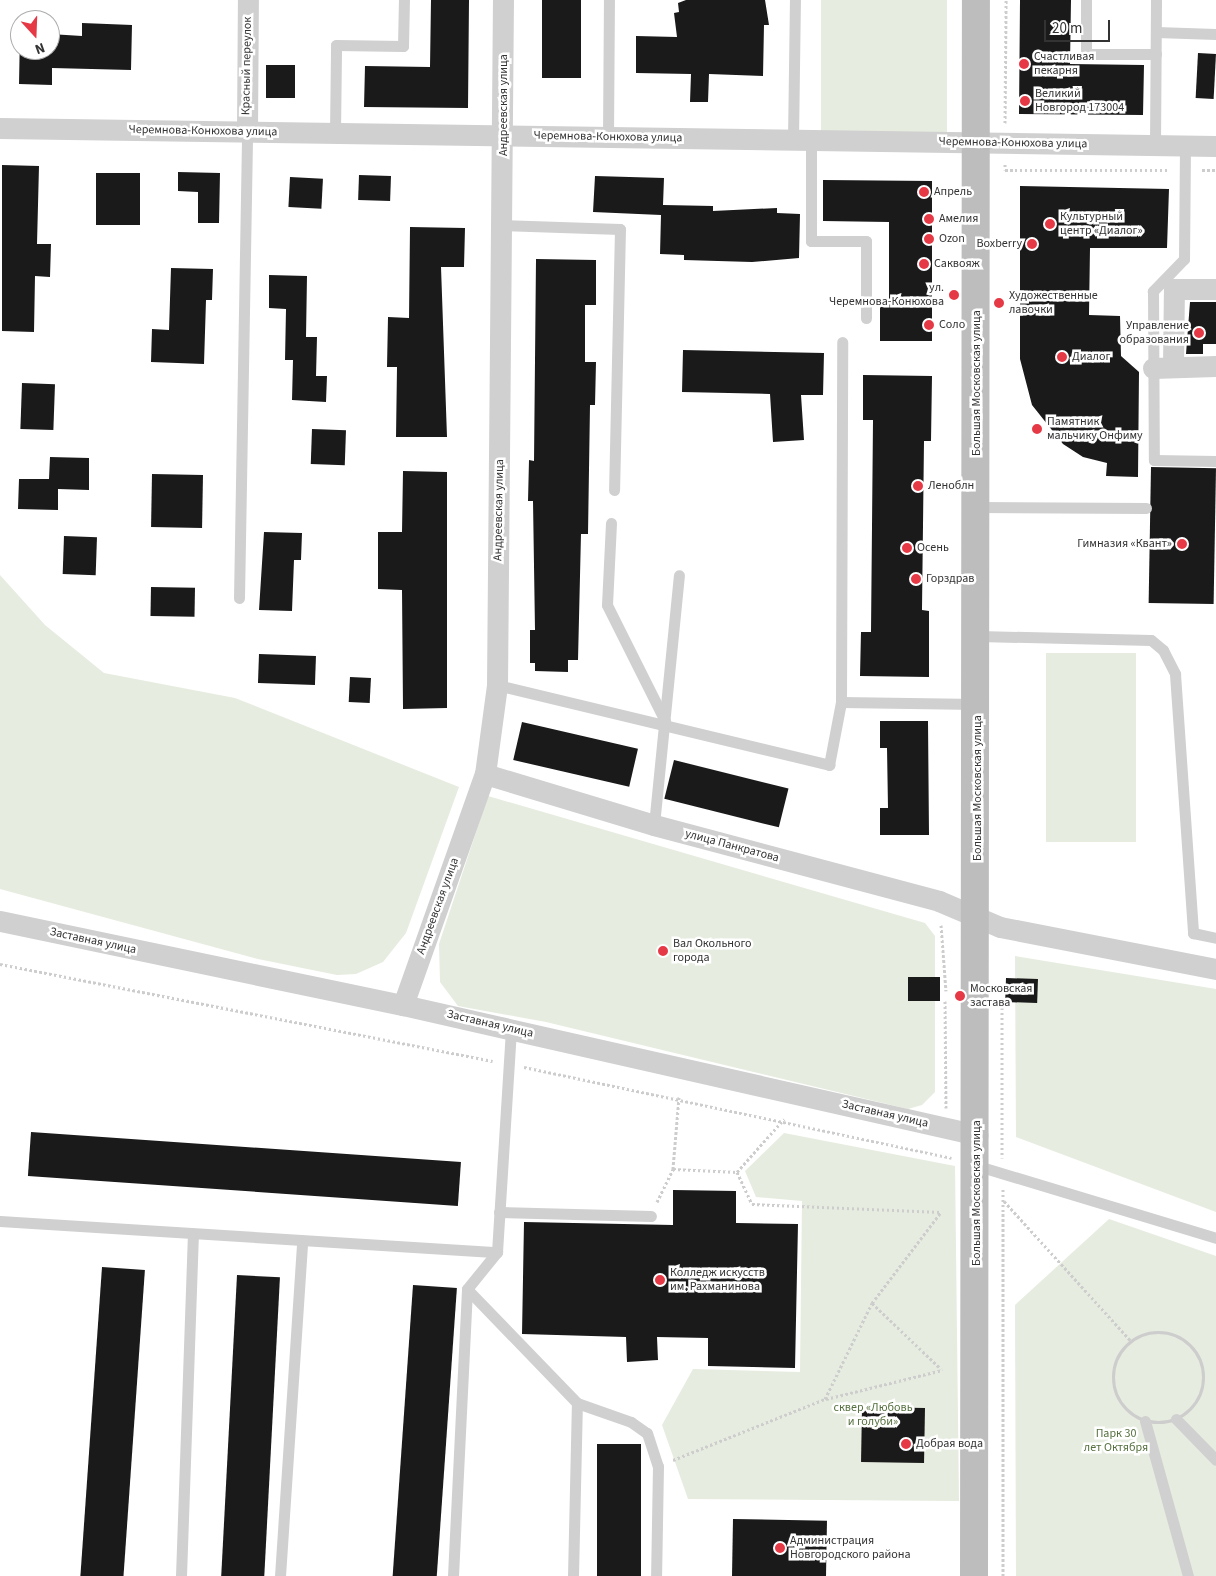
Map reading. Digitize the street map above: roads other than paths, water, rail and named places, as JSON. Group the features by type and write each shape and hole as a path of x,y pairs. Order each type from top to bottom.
{"main road":[{"name":"Большая Московская улица","path":"974,1576 990,1165 977,1135 979,917 976,0"}],"street":[{"name":"Красный переулок","path":"247,131 248,0"},
{"name":"Андреевская улица","path":"402,1004 485,774 497,685 504,135 503,0"},
{"name":"Черемнова-Конюхова улица","path":"0,128 1216,146"},
{"path":"1216,289 1174,288 1163,367 1216,366"},
{"name":"улица Панкратова","path":"485,774 654,825 939,901 1000,927 1216,969"},
{"name":"Заставная улица","path":"0,921 402,1004 977,1135"}],"lane":[{"path":"335,133 336,45 403,46 404,0"},
{"path":"608,137 609,0"},
{"path":"795,0 802,140 811,241 866,241 866,318"},
{"path":"1086,0 1086,54 1156,54"},
{"path":"1155,145 1156,0"},
{"path":"1156,32 1216,34"},
{"path":"239,598 247,131"},
{"path":"1185,146 1184,259 1153,291 1163,367 1154,460 1216,461"},
{"path":"503,225 620,229 614,490"},
{"path":"497,685 666,723 829,765 841,702 842,342"},
{"path":"978,506 1146,508"},
{"path":"611,523 607,605 666,723"},
{"path":"654,825 666,723 679,575"},
{"path":"978,636 1151,640 1163,650 1175,674 1193,933 1216,938"},
{"path":"841,702 978,704"},
{"path":"453,1576 467,1290 497,1252 511,1029"},
{"path":"990,1165 1216,1238"},
{"path":"499,1212 651,1216"},
{"path":"0,1221 497,1252"},
{"path":"181,1576 193,1234"},
{"path":"280,1576 302,1241"},
{"path":"467,1290 578,1403 631,1422 647,1432 658,1466 656,1576"},
{"path":"573,1576 578,1403"},
{"path":"1176,1419 1216,1460"},
{"path":"1145,1421 1188,1576"}],"place":[{"name":"Счастливая пекарня","path":"1024,64"},
{"name":"Великий Новгород 173004","path":"1025,101"},
{"name":"Апрель","path":"924,192"},
{"name":"Амелия","path":"929,219"},
{"name":"Культурный центр «Диалог»","path":"1050,224"},
{"name":"Ozon","path":"929,239"},
{"name":"Boxberry","path":"1032,244"},
{"name":"Саквояж","path":"924,264"},
{"name":"ул. Черемнова-Конюхова","path":"954,295"},
{"name":"Художественные лавочки","path":"999,303"},
{"name":"Соло","path":"929,325"},
{"name":"Управление образования","path":"1199,333"},
{"name":"Диалог","path":"1062,357"},
{"name":"Памятник мальчику Онфиму","path":"1037,429"},
{"name":"Леноблн","path":"918,486"},
{"name":"Гимназия «Квант»","path":"1182,544"},
{"name":"Осень","path":"907,548"},
{"name":"Горздрав","path":"916,579"},
{"name":"Вал Окольного города","path":"663,951"},
{"name":"Московская застава","path":"960,996"},
{"name":"Колледж искусств им. Рахманинова","path":"660,1280"},
{"name":"Добрая вода","path":"906,1444"},
{"name":"Администрация Новгородского района","path":"780,1548"}],"park label":[{"name":"сквер «Любовь и голуби»","path":"873,1415"},
{"name":"Парк 30 лет Октября","path":"1116,1441"}]}
